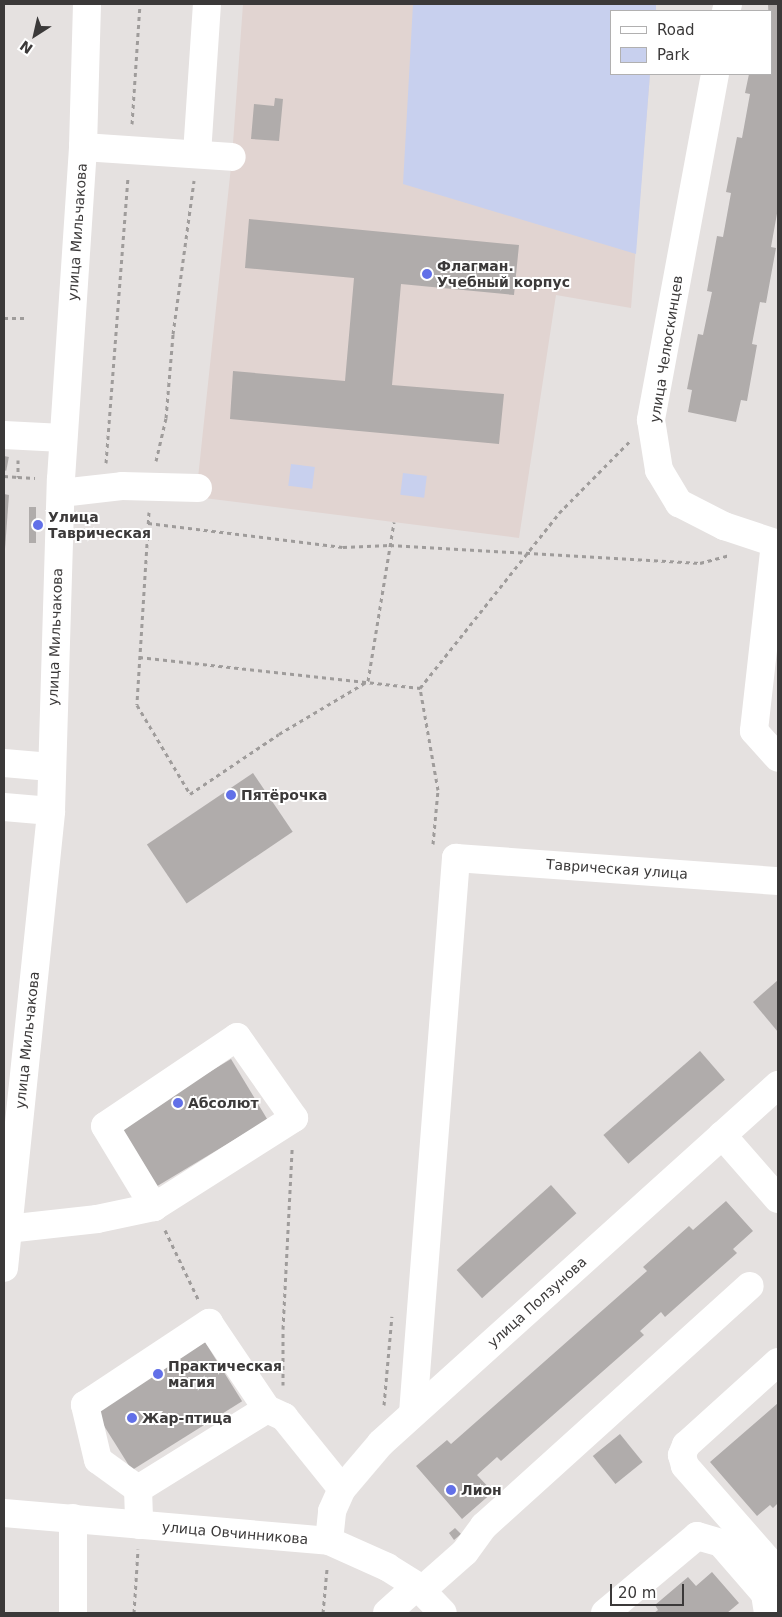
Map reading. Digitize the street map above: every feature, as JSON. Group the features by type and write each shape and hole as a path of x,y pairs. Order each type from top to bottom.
{"street":[{"name":"улица Мильчакова","path":"4,1268 51,811 63,438 83,147 87,4"},
{"path":"198,154 207,4"},
{"name":"улица Челюскинцев","path":"715,75 651,420 659,470 679,503 724,526 776,543 754,732 778,758"},
{"path":"83,147 232,157"},
{"path":"4,435 63,438"},
{"path":"61,493 151,486 198,488"},
{"path":"4,764 51,767"},
{"path":"4,807 51,811"},
{"name":"Таврическая улица","path":"413,1413 456,858 778,880"},
{"path":"8,1229 97,1220 154,1207 294,1118 237,1037 105,1126 154,1207"},
{"name":"улица Ползунова","path":"329,1541 332,1511 342,1489 368,1456 413,1413 778,1085"},
{"path":"722,1135 778,1199"},
{"path":"387,1613 465,1552 484,1526 750,1286"},
{"path":"138,1490 98,1460 85,1405 209,1323 275,1413 342,1489"},
{"path":"774,1558 685,1466 682,1455 686,1445 778,1362"},
{"path":"138,1490 275,1413"},
{"path":"138,1490 139,1525"},
{"name":"улица Овчинникова","path":"4,1513 329,1541 386,1567 420,1588 443,1613"},
{"path":"73,1518 73,1613"},
{"path":"605,1613 697,1536 721,1543 764,1594 768,1613"}],"path":[{"path":"105,469 131,150 140,4"},
{"path":"198,154 173,334 166,418 151,486 137,704 190,794 279,734 368,681"},
{"path":"4,318 27,318"},
{"path":"4,476 18,477"},
{"path":"368,681 394,522"},
{"path":"148,523 343,547 390,545 700,563 738,553"},
{"path":"139,657 420,688"},
{"path":"275,1413 283,1329 294,1118"},
{"path":"154,1207 209,1323"},
{"path":"134,1613 139,1525"},
{"path":"323,1613 329,1541"}],"shaded area":[{"name":"Флагман. Учебный корпус","path":"243,4 656,4 656,10 610,10 610,75 650,75 631,308 556,295 519,538 196,497 232,157"}],"green space":[{"path":"413,4 656,4 656,10 610,10 610,75 650,75 636,254 403,184"},
{"path":"291,464 315,467 312,489 288,486"},
{"path":"403,473 427,476 424,498 400,495"}],"building":[{"path":"768,4 778,4 778,208 771,247 776,248 766,303 760,302 752,344 757,345 747,401 741,400 736,422 688,412 692,390 687,389 698,334 703,335 712,292 707,291 717,236 723,237 731,193 726,192 737,137 742,138 750,94 745,93 749,75 772,75 772,10 768,10"},
{"path":"275,98 283,99 279,141 251,139 254,104 274,106"},
{"path":"249,219 519,245 514,295 401,284 392,385 504,394 499,444 230,419 233,371 345,381 354,278 245,268"},
{"path":"4,456 9,457 6,471 4,470"},
{"path":"4,494 9,495 5,549 4,549"},
{"path":"29,507 36,507 36,543 29,543"},
{"path":"253,773 293,832 187,903 147,845"},
{"path":"778,980 778,1032 753,1002"},
{"path":"700,1051 725,1080 628,1164 603,1135"},
{"path":"231,1059 268,1120 154,1188 118,1127"},
{"path":"551,1185 576,1213 482,1298 457,1270"},
{"path":"726,1201 753,1231 733,1249 737,1253 665,1317 661,1312 640,1331 644,1335 501,1461 497,1457 477,1475 493,1492 462,1519 416,1466 447,1440 451,1444 647,1271 643,1267 689,1226 693,1230"},
{"path":"205,1342 242,1401 132,1470 95,1411"},
{"path":"778,1403 778,1503 773,1508 770,1505 757,1516 710,1462"},
{"path":"620,1434 643,1462 615,1484 593,1456"},
{"path":"455,1528 461,1534 454,1540 449,1533"},
{"path":"712,1572 739,1603 727,1613 654,1613 658,1610 655,1605 688,1577 696,1586"}],"place":[{"name":"Флагман. Учебный корпус","path":"427,274"},
{"name":"Улица Таврическая","path":"38,525"},
{"name":"Пятёрочка","path":"231,795"},
{"name":"Абсолют","path":"178,1103"},
{"name":"Практическая магия","path":"158,1374"},
{"name":"Жар-птица","path":"132,1418"},
{"name":"Лион","path":"451,1490"}]}
